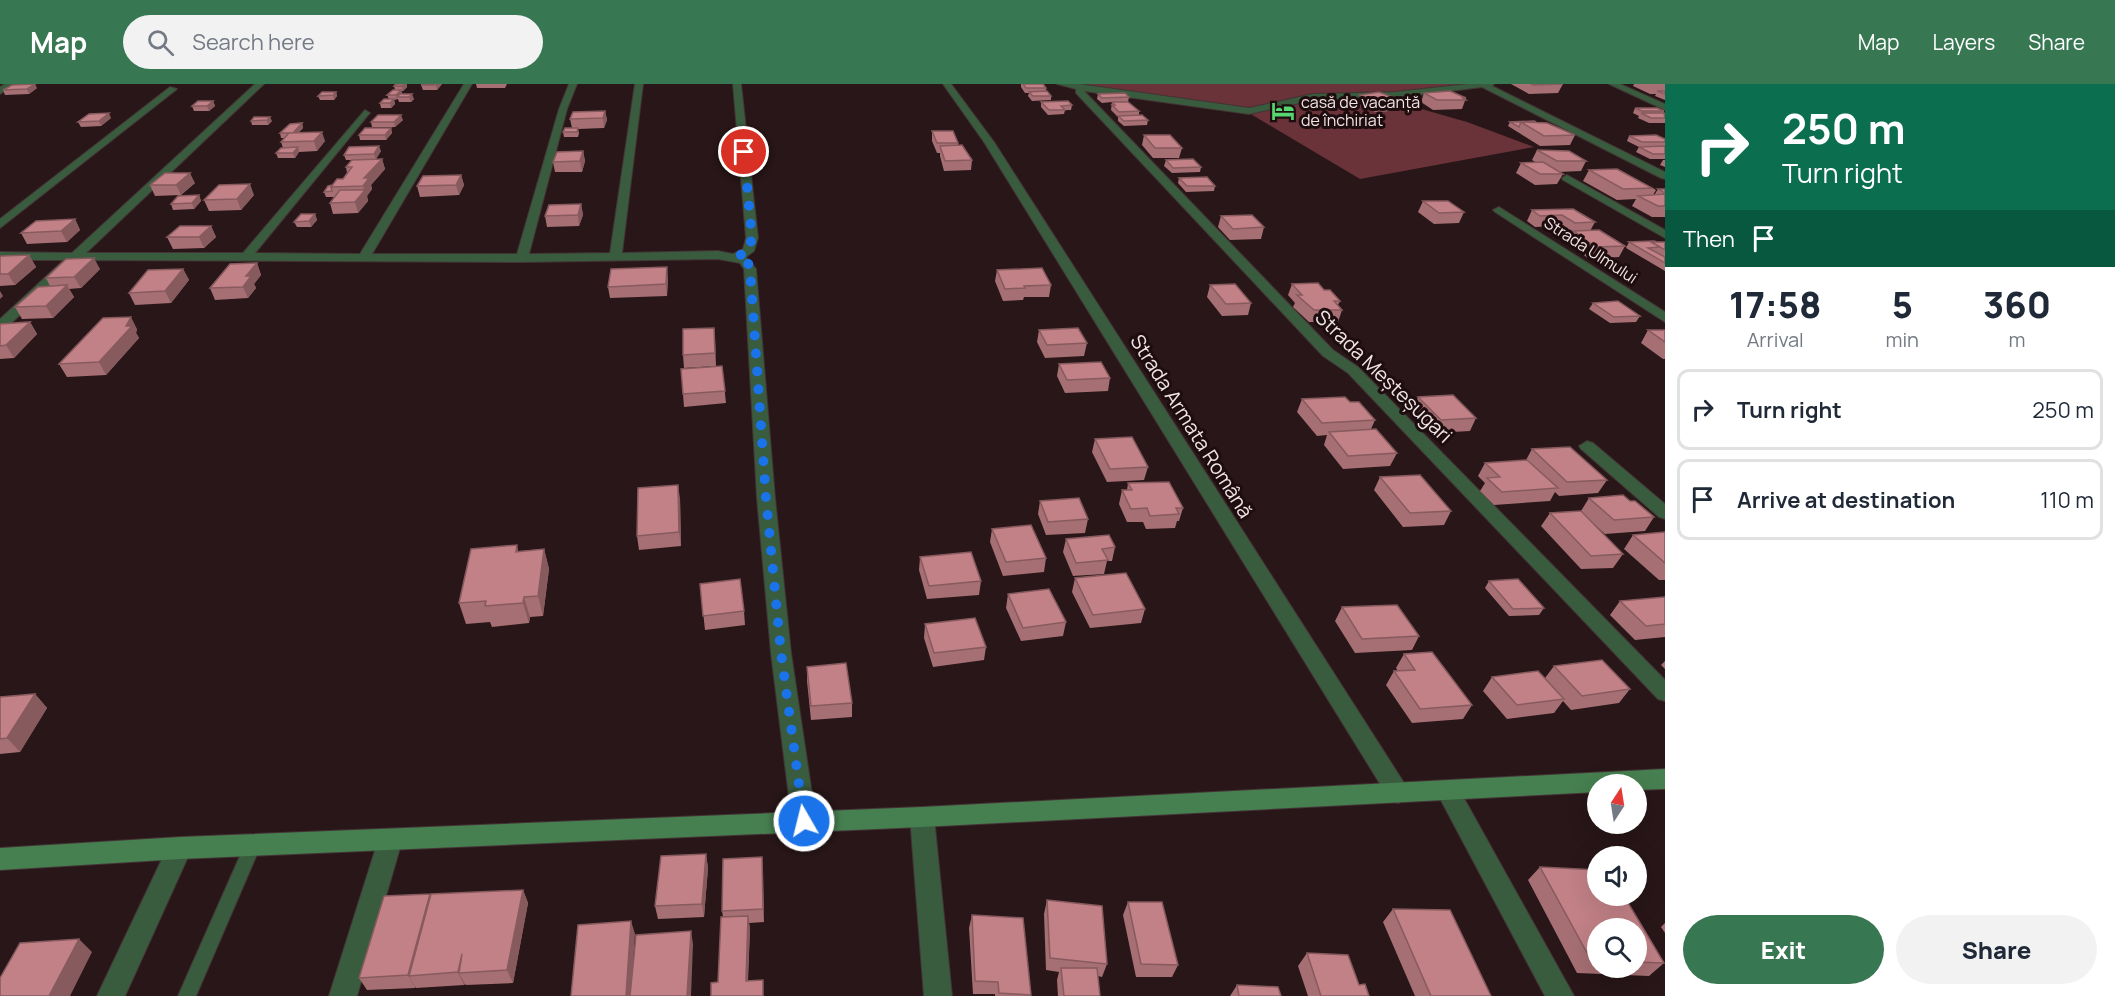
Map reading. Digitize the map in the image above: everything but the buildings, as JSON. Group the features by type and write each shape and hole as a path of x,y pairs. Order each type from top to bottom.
{"main road":[{"path":"0,859 180,848 922,817 1665,779"}],"street":[{"path":"0,91 11,84"},
{"path":"0,326 260,84"},
{"path":"363,258 468,84"},
{"path":"522,258 563,109 573,84"},
{"path":"615,257 639,84"},
{"path":"0,256 72,258 737,257 748,251 752,238 737,84"},
{"name":"Strada Armata Română","path":"947,84 989,142 1398,793"},
{"path":"1061,84 1249,111 1313,97 1395,95 1487,85 1665,176"},
{"path":"1613,84 1665,107"},
{"name":"Strada Meșteșugari","path":"1082,88 1079,91 1320,345 1353,370 1665,693"},
{"path":"0,225 173,89"},
{"path":"245,258 365,113"},
{"path":"1567,178 1665,235"},
{"name":"Strada Ulmului","path":"1499,210 1665,318"},
{"path":"1647,225 1665,224"},
{"path":"737,257 748,263 750,269 766,498 781,653 804,821"},
{"path":"1587,446 1665,513"},
{"path":"1449,791 1560,996"},
{"path":"922,817 938,996"},
{"path":"343,996 390,841"},
{"path":"111,996 180,848"}],"lane":[{"path":"188,996 253,845"}],"shaded area":[{"path":"1069,84 1471,84 1376,96 1467,122 1534,147 1360,179 1244,110"}],"place":[{"name":"casă de vacanță de închiriat","path":"1283,111"}],"route":[{"path":"744,152 752,238 748,251 737,257 748,263 750,269 766,498 781,653 804,821"}]}
